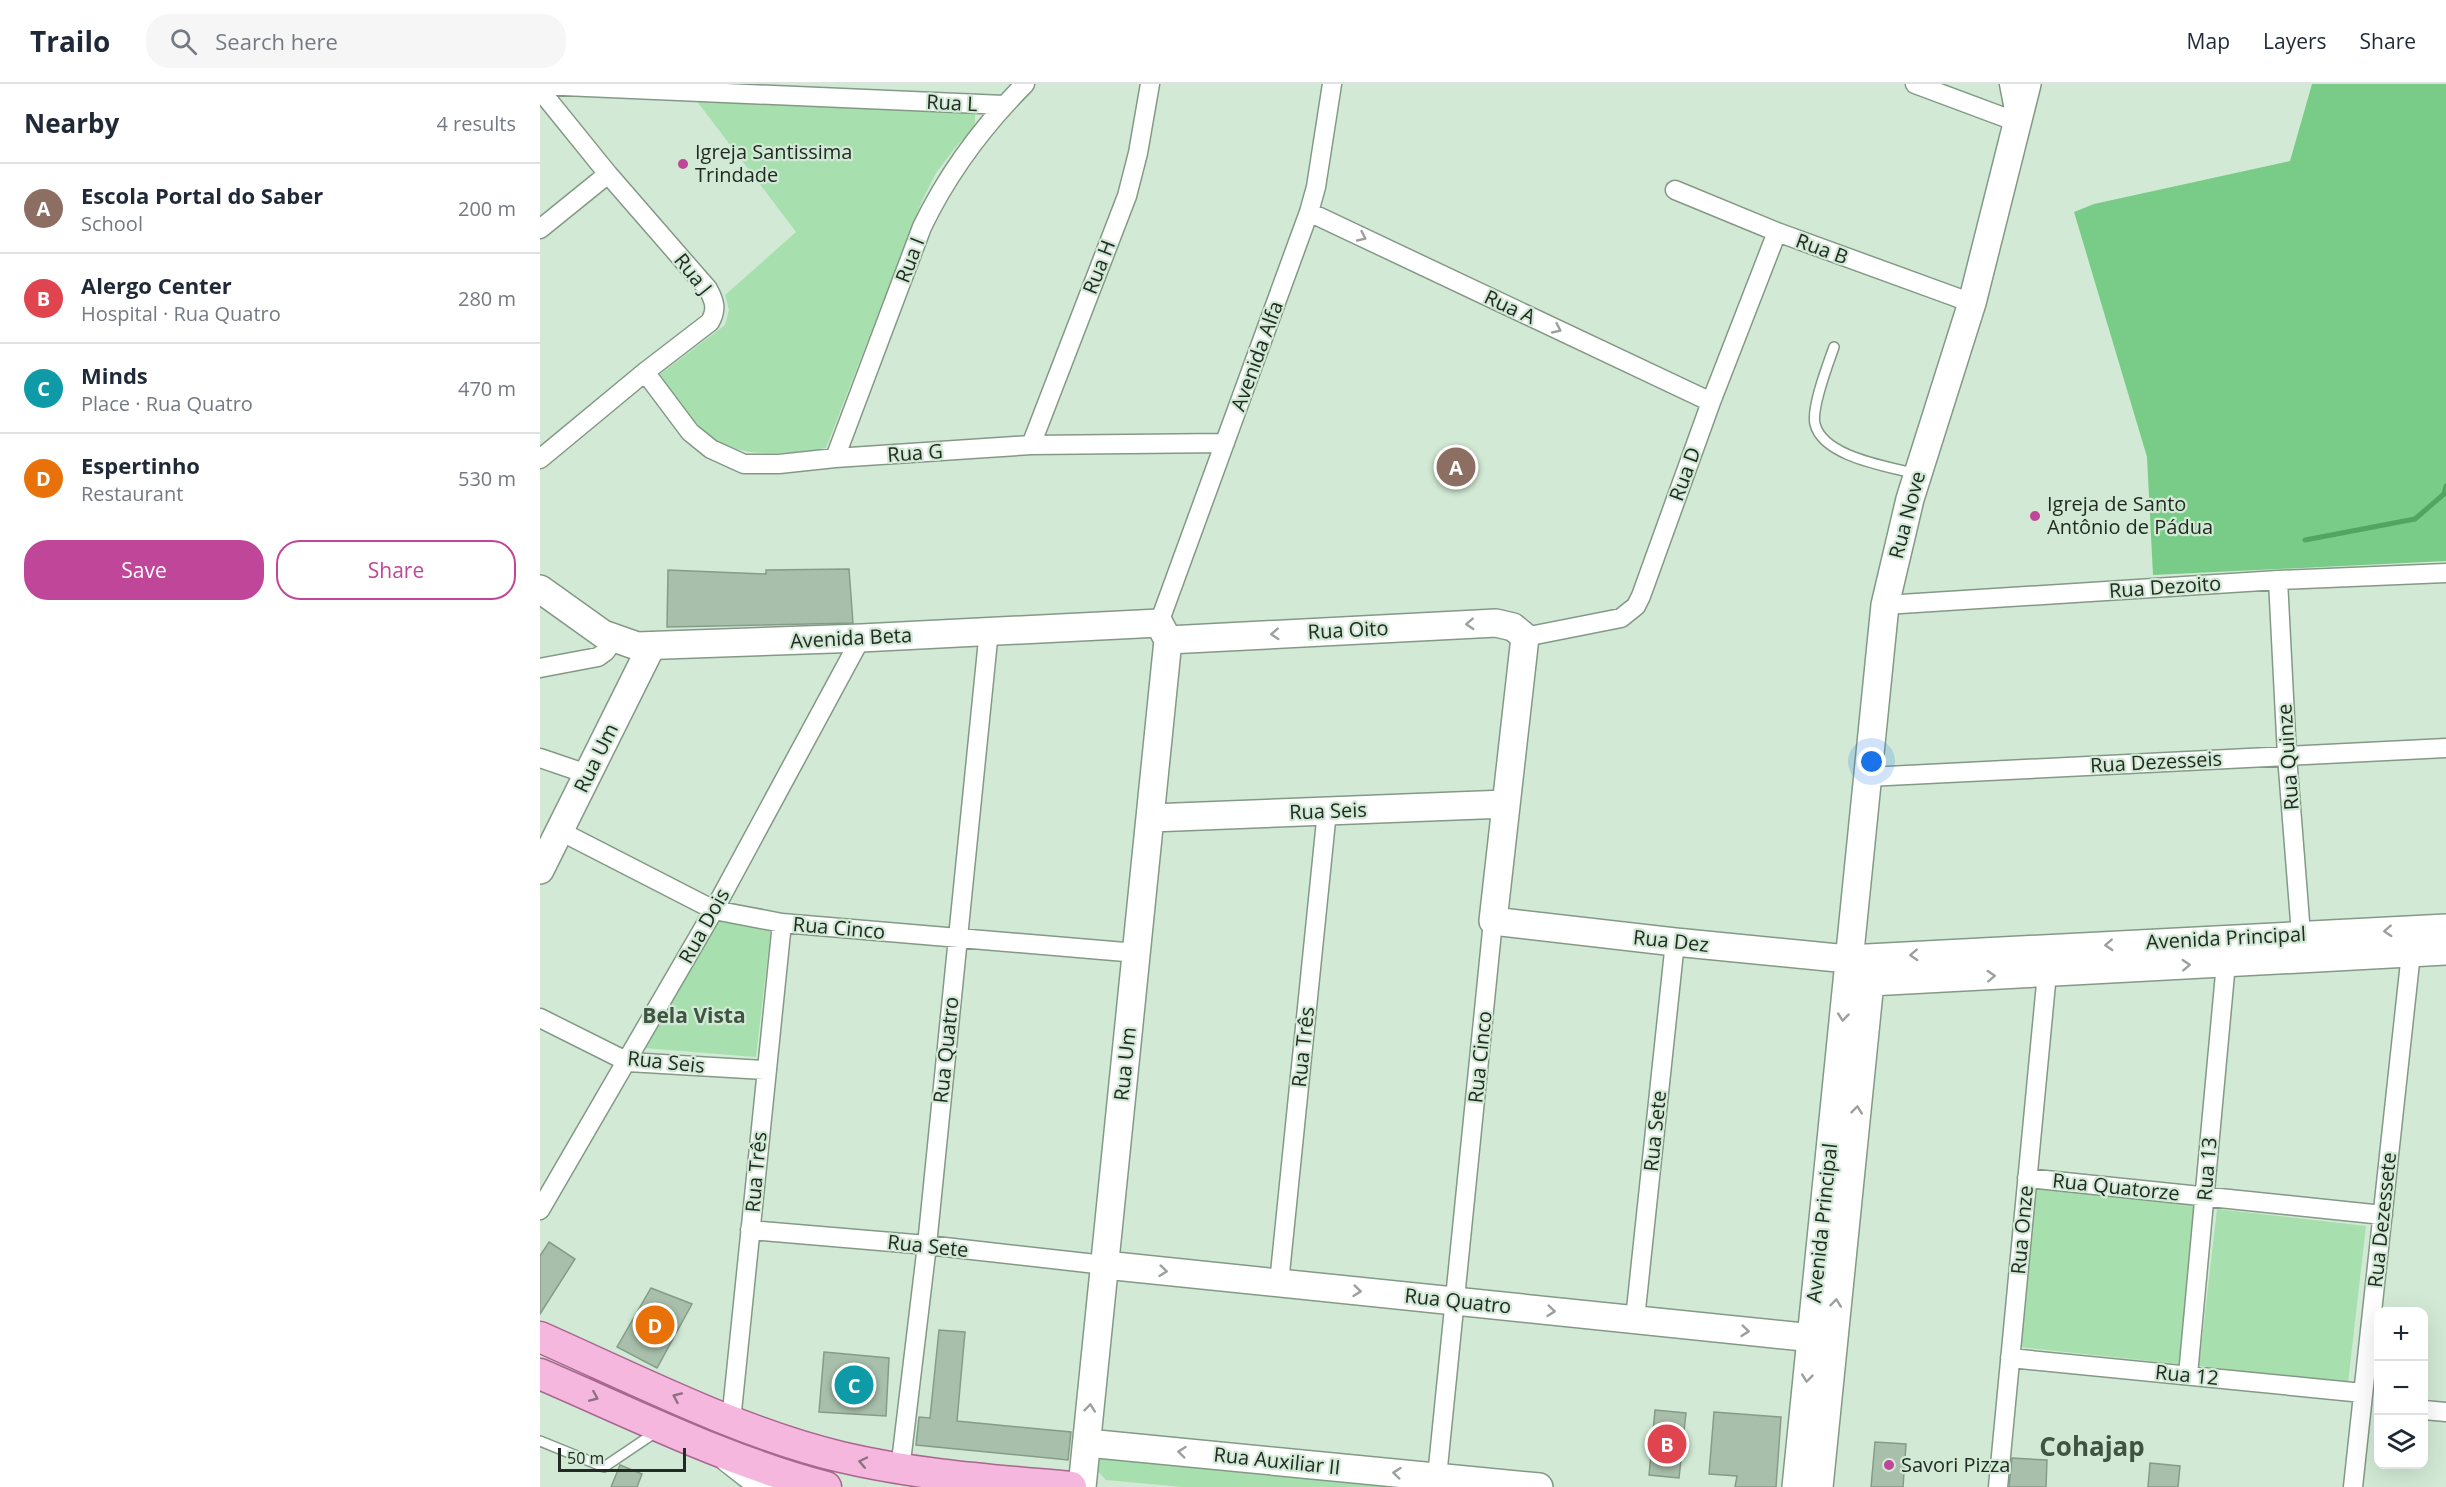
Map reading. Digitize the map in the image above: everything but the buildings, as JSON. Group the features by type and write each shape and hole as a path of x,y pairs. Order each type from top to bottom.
{"main road":[{"path":"540,1337 731,1421 839,1457 900,1470 1055,1486"},
{"path":"540,1374 716,1450 763,1468 826,1487"}],"street":[{"name":"Rua I","path":"836,458 932,206 955,166 1004,105 1025,84"},
{"name":"Rua H","path":"1031,446 1127,196 1138,153 1150,84"},
{"name":"Avenida Alfa","path":"1164,632 1225,443 1309,212 1316,187 1332,84"},
{"path":"1914,84 2017,122"},
{"path":"2009,84 2017,122"},
{"name":"Rua Nove","path":"1848,959 1885,605 1918,475 1972,303 2027,84"},
{"name":"Rua L","path":"540,85 649,86 1004,105"},
{"name":"Rua J","path":"540,90 608,174 708,289 715,301 716,311 710,322 645,372 540,459"},
{"path":"540,229 608,174"},
{"name":"Rua B","path":"1674,190 1777,232 1972,303"},
{"name":"Rua A","path":"1309,212 1711,402"},
{"name":"Rua D","path":"1525,636 1621,618 1635,606 1641,596 1711,402 1777,232"},
{"name":"Rua G","path":"645,372 690,432 727,458 744,464 778,464 836,458 1031,446 1225,443"},
{"name":"Rua Dezoito","path":"1885,605 2278,580 2446,573"},
{"name":"Rua Quinze","path":"2278,580 2301,934"},
{"name":"Avenida Beta","path":"540,589 614,640 651,647 990,630 1164,632"},
{"name":"Rua Oito","path":"1164,632 1496,623 1513,627 1525,636"},
{"name":"Rua Quatro","path":"900,1470 927,1245 990,630"},
{"name":"Rua Um","path":"1082,1487 1151,818 1164,632"},
{"name":"Rua Cinco","path":"1437,1477 1493,921 1525,636"},
{"name":"Rua Dois","path":"540,1210 628,1062 714,910 861,638"},
{"path":"540,668 598,657 614,640"},
{"name":"Rua Um","path":"540,870 651,647"},
{"name":"Rua Dezesseis","path":"1867,777 2446,748"},
{"path":"540,758 587,774"},
{"name":"Rua Seis","path":"1151,818 1506,804"},
{"name":"Rua Três","path":"1279,1283 1327,811"},
{"name":"Rua Cinco","path":"560,831 714,910 782,923 1137,953"},
{"name":"Rua Dez","path":"1493,921 1848,959"},
{"name":"Rua Três","path":"731,1421 765,1070 782,923"},
{"name":"Avenida Principal","path":"1797,1487 1822,1339 1870,982 2226,963 2446,928"},
{"name":"Avenida Principal","path":"1819,1487 1822,1339 1848,959 2301,934 2411,953 2446,951"},
{"name":"Rua Sete","path":"1635,1319 1675,942"},
{"name":"Rua Dezessete","path":"2353,1487 2368,1401 2383,1215 2411,953"},
{"path":"1848,959 1870,982"},
{"name":"Rua 13","path":"2188,1375 2226,963"},
{"name":"Rua Onze","path":"1998,1487 2047,973"},
{"name":"Rua Seis","path":"540,1018 628,1062 765,1070"},
{"name":"Rua Quatorze","path":"2027,1178 2383,1215"},
{"name":"Rua Sete","path":"750,1230 927,1245 1105,1264"},
{"name":"Rua Quatro","path":"1105,1264 1822,1339"},
{"name":"Rua 12","path":"2010,1358 2188,1375 2368,1401"},
{"path":"2428,1410 2446,1412"},
{"name":"Rua Auxiliar II","path":"1087,1443 1539,1487"},
{"path":"716,1450 765,1487"}],"lane":[{"path":"1834,347 1818,398 1815,423 1822,436 1837,451 1918,475"},
{"path":"540,1441 604,1467 663,1426"}],"green space":[{"path":"2312,84 2446,84 2446,561 2153,575 2147,457 2074,212 2094,204 2290,161"},
{"path":"693,96 971,111 975,114 975,124 936,173 922,201 826,448 758,453 727,445 712,438 699,426 659,375 725,325 729,310 725,295 796,232"},
{"path":"716,921 771,929 756,1057 644,1048"},
{"path":"2034,1188 2195,1204 2179,1364 2019,1347"},
{"path":"2217,1209 2366,1226 2348,1383 2199,1366"},
{"path":"1097,1452 1456,1487 1183,1487 1106,1480 1096,1469"}],"waterway":[{"path":"2305,540 2415,519 2444,494 2446,486"}],"place":[{"name":"Igreja Santissima Trindade","path":"683,164"},
{"name":"Escola Portal do Saber","path":"1456,467"},
{"name":"Igreja de Santo Antônio de Pádua","path":"2035,516"},
{"name":"Espertinho","path":"655,1325"},
{"name":"Minds","path":"854,1385"},
{"name":"Alergo Center","path":"1667,1444"},
{"name":"Savori Pizza","path":"1889,1465"}],"district":[{"name":"Bela Vista","path":"694,1016"},
{"name":"Cohajap","path":"2092,1447"}]}
